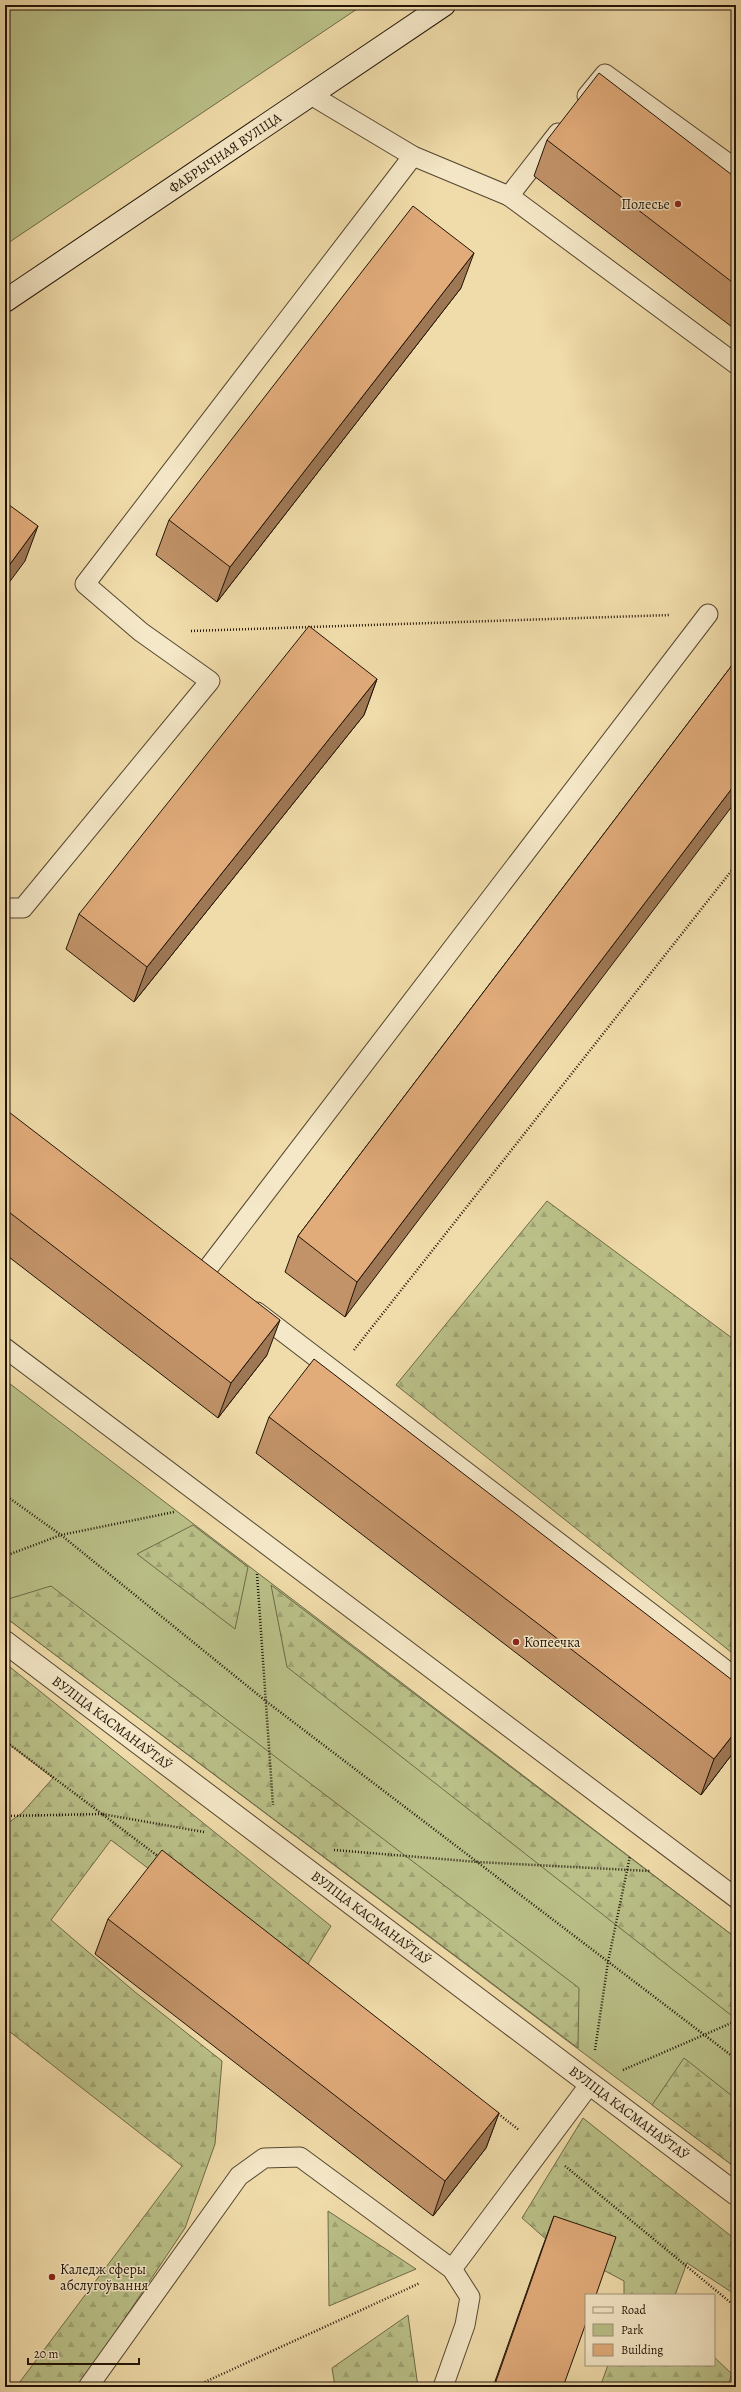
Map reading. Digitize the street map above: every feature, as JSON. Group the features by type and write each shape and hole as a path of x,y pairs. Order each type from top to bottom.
{"street":[{"name":"ФАБРЫЧНАЯ ВУЛІЦА","path":"5,301 444,5"},
{"name":"ВУЛІЦА КАСМАНАЎТАЎ","path":"5,1642 736,2194"}],"lane":[{"path":"509,196 605,74 736,169"},
{"path":"311,95 413,156 509,196 736,364"},
{"path":"5,908 23,908 210,681 142,632 85,584 413,156"},
{"path":"205,1272 708,614"},
{"path":"242,1300 736,1678"},
{"path":"5,1348 736,1898"},
{"path":"452,2269 590,2084"},
{"path":"88,2387 239,2176 264,2158 300,2157 452,2269 470,2297 465,2325 443,2387"}],"path":[{"path":"189,631 708,614"},
{"path":"336,1372 736,865"},
{"path":"5,1495 61,1535 267,1702 736,2059"},
{"path":"5,1556 61,1535 211,1504"},
{"path":"254,1536 267,1702 275,1845"},
{"path":"5,1741 102,1814 5,1816"},
{"path":"590,2084 608,1962 636,1823"},
{"path":"590,2084 705,2036 736,2021"},
{"path":"542,2147 736,2307"},
{"path":"194,2387 452,2269"}],"green space":[{"path":"5,5 363,5 5,245"},
{"path":"547,1201 736,1341 736,1656 396,1385"},
{"path":"5,1380 736,1938 736,2168 5,1617"},
{"path":"193,1525 248,1567 235,1629 137,1554"},
{"path":"271,1585 736,1938 736,2019 287,1667"},
{"path":"51,1586 579,1988 578,2048 5,1617 5,1600"},
{"path":"5,1663 331,1926 297,1982 111,1840 51,1920 135,1992 222,2061 215,2144 185,2228 79,2387 16,2387 182,2166 5,2028 5,1825 22,1813 53,1778 5,1741"},
{"path":"684,2058 736,2099 736,2168 652,2105"},
{"path":"583,2118 736,2240 736,2295 687,2263 675,2294 624,2294 624,2281 547,2240 522,2218"},
{"path":"328,2211 416,2269 329,2306"},
{"path":"408,2315 418,2387 335,2387 332,2368"},
{"path":"715,2358 732,2374 727,2387 600,2387 608,2366 715,2366"}],"building":[{"path":"599,73 736,178 736,285 547,140"},
{"path":"413,206 474,253 230,567 169,520"},
{"path":"5,502 38,526 5,571"},
{"path":"309,626 377,679 147,967 79,914"},
{"path":"736,660 736,783 357,1282 298,1236"},
{"path":"5,1109 280,1320 231,1383 5,1209"},
{"path":"314,1359 736,1683 736,1731 714,1759 269,1417"},
{"path":"162,1850 499,2113 445,2181 108,1919"},
{"path":"554,2216 616,2237 596,2294 585,2294 585,2326 563,2387 494,2387"}],"place":[{"name":"Полесье","path":"678,204"},
{"name":"Копеечка","path":"516,1642"},
{"name":"Каледж сферы абслугоўвання","path":"52,2277"}]}
